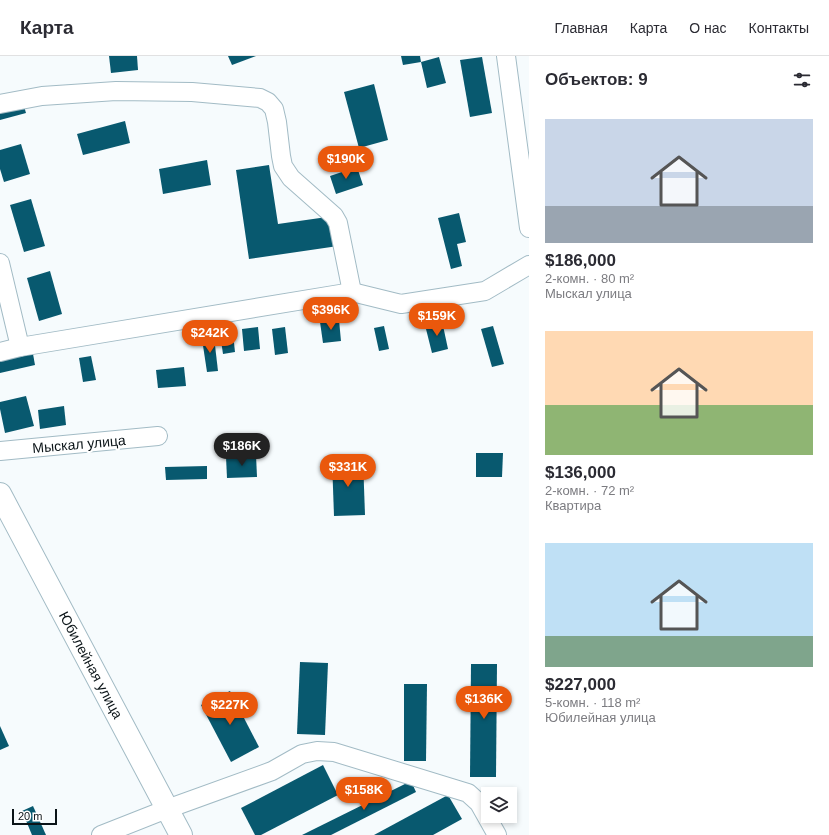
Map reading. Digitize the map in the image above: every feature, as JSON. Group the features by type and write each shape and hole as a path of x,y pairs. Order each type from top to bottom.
{"main road":[{"name":"Юбилейная улица","path":"0,494 181,835"}],"street":[{"path":"506,56 529,228"},
{"path":"0,104 42,96 116,91 192,92 260,98 268,102 274,109 283,166 291,178 334,216 338,223 352,292"},
{"path":"0,263 20,347"},
{"path":"0,352 20,347 352,292 401,304 485,290 529,265"},
{"name":"Мыскал улица","path":"0,451 158,436"},
{"path":"101,835 272,771 302,754 317,752 334,752 468,793 480,803 497,835"}],"building":[{"path":"109,56 137,56 138,70 111,73"},
{"path":"228,56 256,56 232,65"},
{"path":"401,56 420,56 421,62 403,65"},
{"path":"439,57 446,83 427,88 421,62"},
{"path":"482,57 492,113 470,117 460,60"},
{"path":"374,84 388,140 359,148 344,92"},
{"path":"23,103 26,113 0,120 0,110"},
{"path":"125,121 130,143 83,155 77,134"},
{"path":"21,144 30,174 4,182 0,169 0,150"},
{"path":"207,160 211,185 163,194 159,169"},
{"path":"269,165 278,224 334,216 338,246 249,259 236,170"},
{"path":"357,167 363,185 336,194 330,176"},
{"path":"31,199 45,246 24,252 10,205"},
{"path":"459,213 466,242 457,244 462,266 451,269 438,218"},
{"path":"50,271 62,314 39,321 27,278"},
{"path":"339,320 341,341 323,343 320,322"},
{"path":"442,321 448,349 432,353 425,325"},
{"path":"232,325 235,352 223,354 219,327"},
{"path":"384,326 389,349 379,351 374,328"},
{"path":"493,326 504,364 492,367 481,329"},
{"path":"258,327 260,349 244,351 242,329"},
{"path":"285,327 288,353 275,355 272,329"},
{"path":"214,337 218,371 207,372 202,339"},
{"path":"33,354 35,365 0,373 0,360"},
{"path":"91,356 96,380 83,382 79,358"},
{"path":"184,367 186,386 158,388 156,370"},
{"path":"26,396 34,426 5,433 0,402"},
{"path":"64,406 66,425 40,429 38,410"},
{"path":"476,453 503,453 502,477 476,477"},
{"path":"256,455 257,477 227,478 226,457"},
{"path":"363,459 365,515 334,516 332,460"},
{"path":"207,466 207,479 166,480 165,467"},
{"path":"300,662 328,663 325,735 297,734"},
{"path":"471,664 497,664 496,777 470,777"},
{"path":"404,684 427,684 426,761 404,761"},
{"path":"230,691 259,747 231,762 201,705"},
{"path":"0,726 9,746 0,750"},
{"path":"323,765 338,795 261,835 255,835 241,808"},
{"path":"411,781 416,792 331,835 302,835"},
{"path":"448,795 462,819 433,835 374,835"},
{"path":"33,806 46,835 32,835 22,811"}]}
